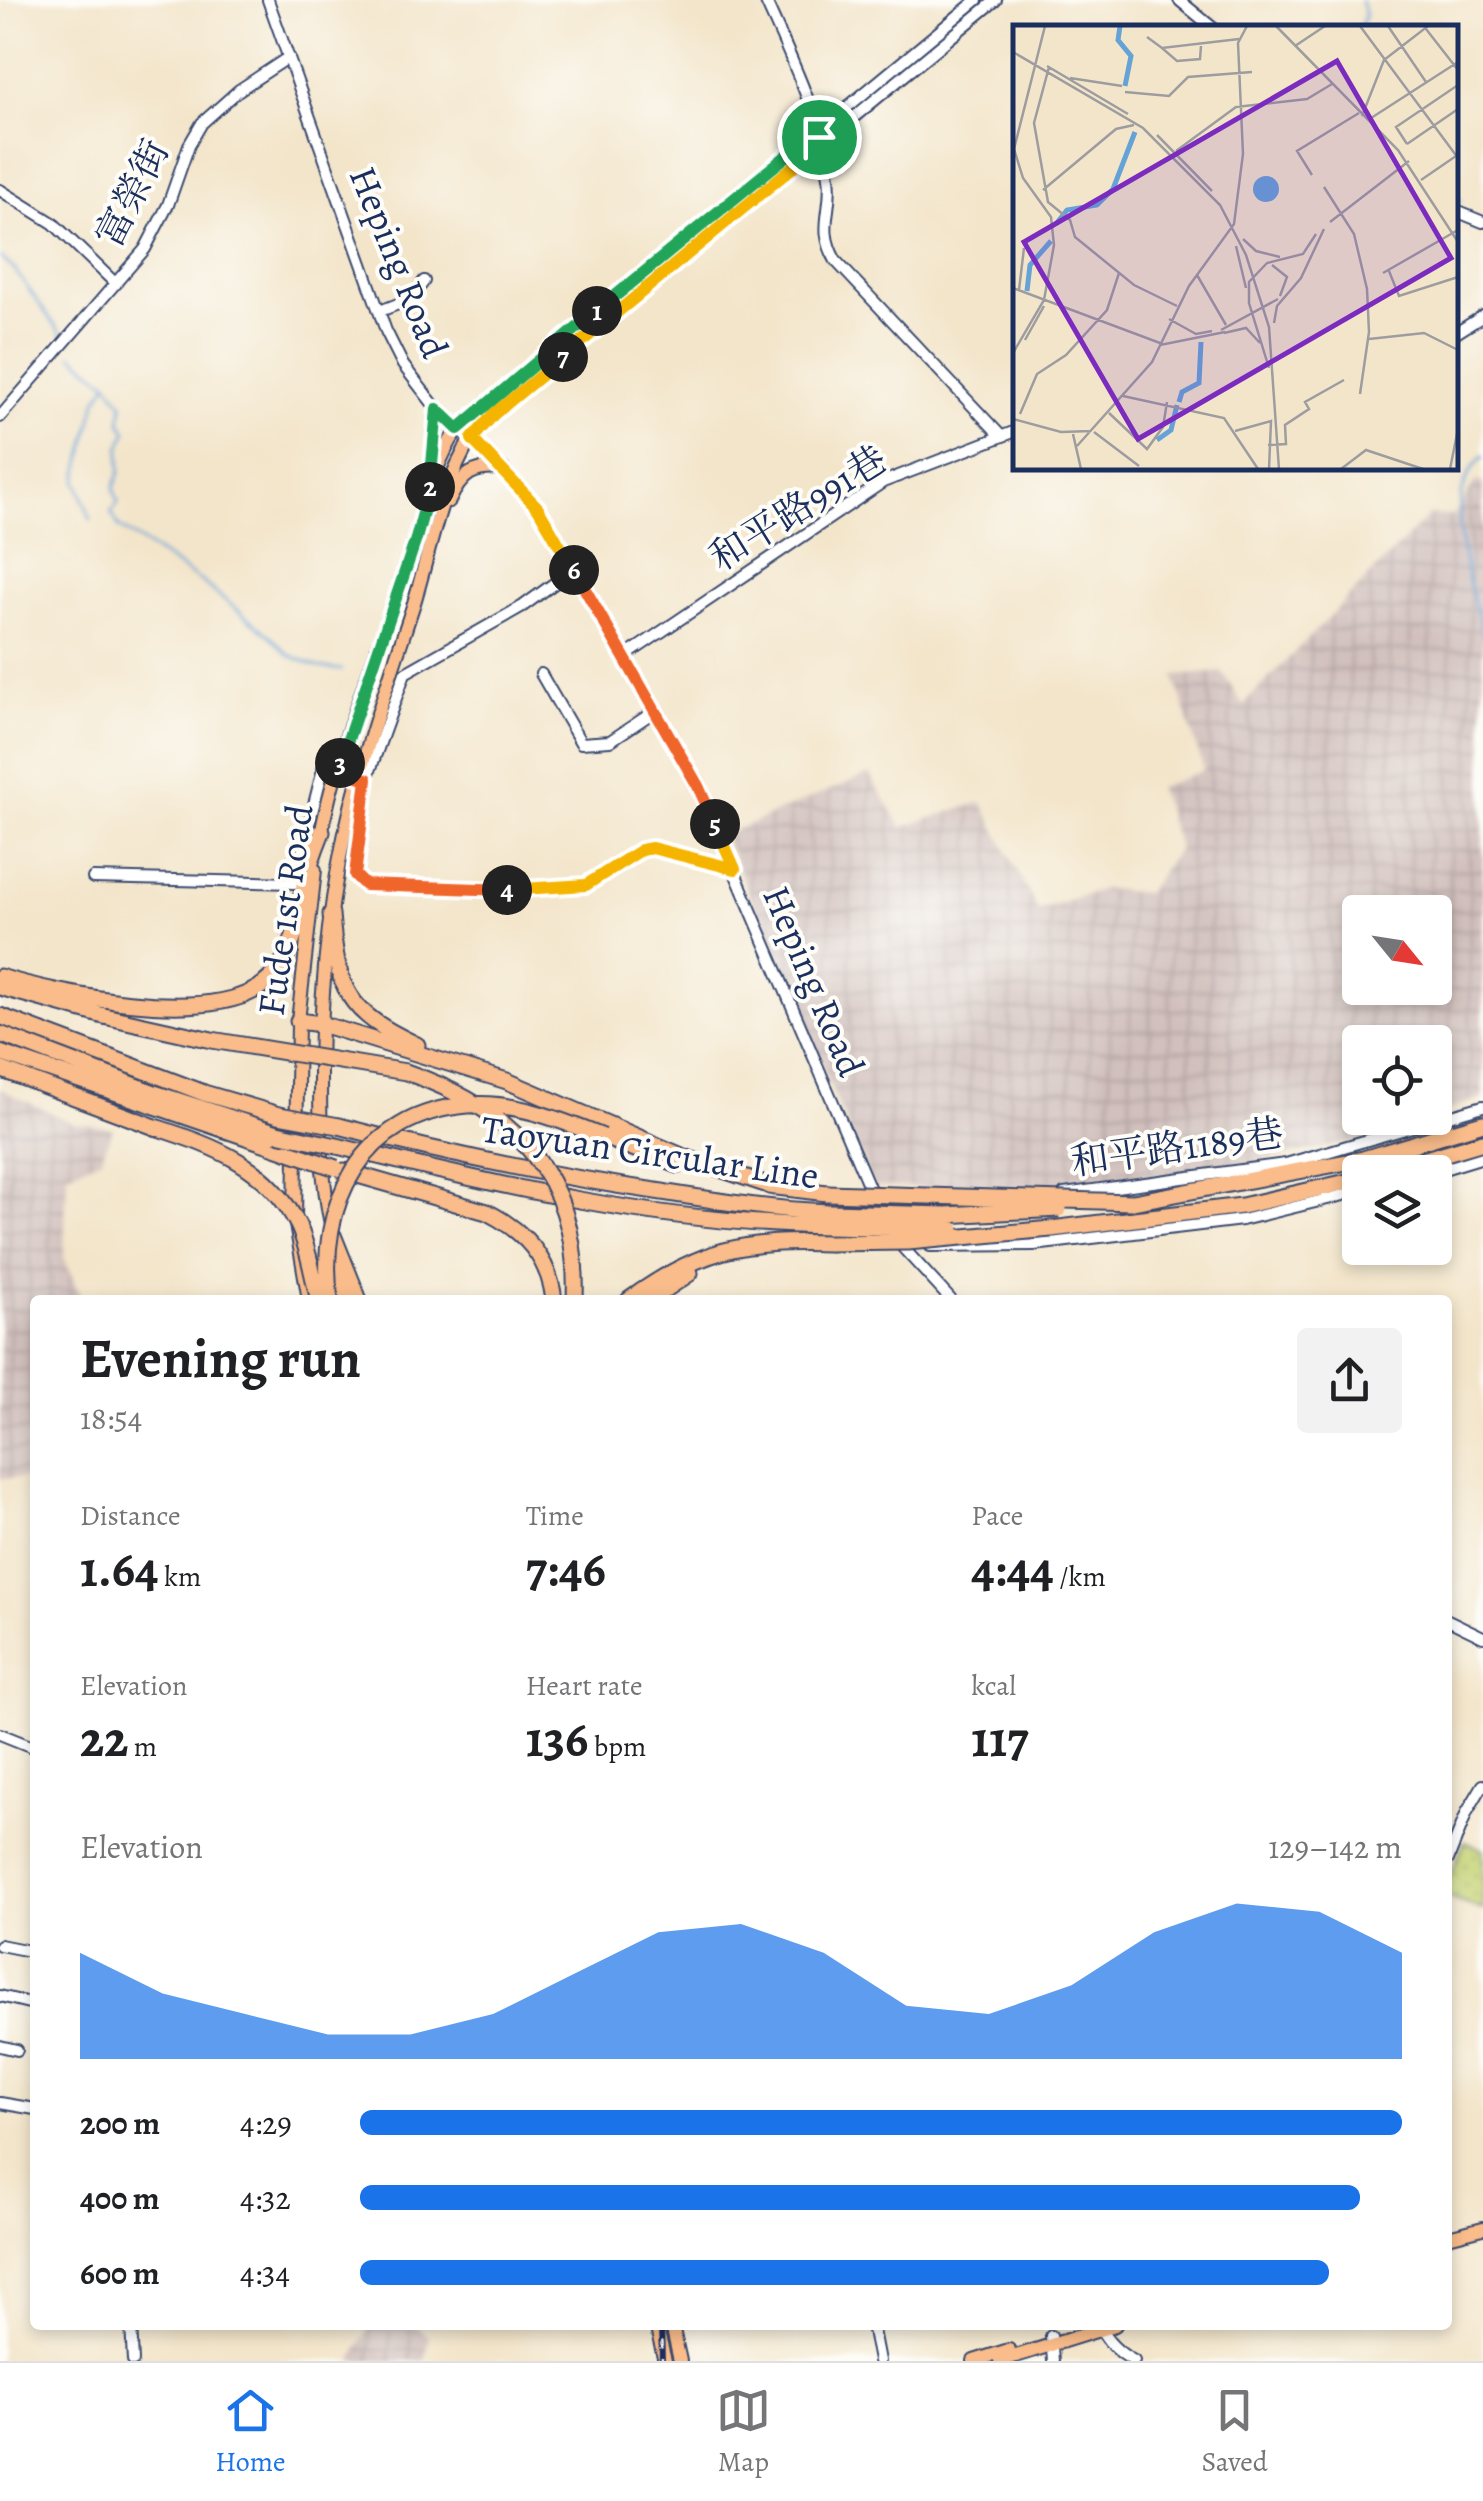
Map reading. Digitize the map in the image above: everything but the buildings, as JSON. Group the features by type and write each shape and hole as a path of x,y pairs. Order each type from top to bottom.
{"highway":[{"path":"0,977 50,990 137,1002 218,1003 258,989 284,961 293,941 309,864 322,832"},
{"path":"330,914 337,971 353,1003 406,1040 461,1066"},
{"path":"0,988 212,1040 384,1067 436,1083 482,1106 525,1143 555,1186 571,1242 575,1295"},
{"name":"Taoyuan Circular Line","path":"0,1016 204,1093 279,1115 553,1176 773,1210 829,1227"},
{"path":"298,1021 461,1066 568,1105 684,1157 774,1187"},
{"name":"Taoyuan Circular Line","path":"0,1034 126,1083 277,1133 494,1185 762,1225 829,1227 1133,1202 1362,1159 1483,1123"},
{"path":"0,1052 287,1152 487,1212 507,1222 535,1246 553,1295"},
{"path":"0,1068 230,1155 264,1178 297,1224 318,1295"},
{"path":"330,1295 326,1250 336,1206 347,1180 369,1150 394,1128 420,1115 469,1104 536,1113 709,1176 774,1187 827,1193 1133,1202"},
{"path":"1439,1155 1483,1142"},
{"path":"635,1295 665,1275 711,1254 829,1227 908,1242 1242,1206 1342,1183"},
{"path":"656,1295 674,1281 722,1259 774,1247 829,1227"},
{"path":"333,1234 356,1295"}],"main road":[{"path":"434,476 437,409"},
{"name":"Fude 1st Road","path":"308,1295 295,1219 298,1021 310,899 338,769 434,476 458,429"},
{"name":"Fude 1st Road","path":"344,1295 322,1181 320,1024 330,914 363,778 428,560 443,496 472,439"},
{"path":"428,560 466,472 482,467 504,469"},
{"path":"1452,2235 1483,2228"},
{"path":"657,2330 665,2361"},
{"path":"673,2330 680,2361"},
{"path":"974,2361 1087,2330"},
{"path":"1000,2361 1051,2340"}],"street":[{"name":"Heping Road","path":"268,0 380,311 404,365 437,409 504,469 538,508 574,569 698,786 872,1197 900,1247 946,1295"},
{"path":"765,0 819,137 830,182 824,226 828,247 836,261 1002,436"},
{"path":"472,439 494,414 977,0"},
{"path":"458,429 819,137 996,0"},
{"path":"1179,0 1209,25"},
{"name":"富榮街","path":"0,416 146,249 188,146 202,123 239,90 290,57"},
{"path":"0,190 53,223 116,284"},
{"path":"1458,212 1483,222"},
{"path":"380,311 411,299 424,281"},
{"path":"1458,332 1483,316"},
{"name":"和平路991巷","path":"624,657 883,482 1013,432"},
{"path":"574,569 523,606 406,673 363,778 355,875 365,885 483,890 561,888 586,885 641,850 652,848 735,869"},
{"path":"542,674 581,743 610,741 655,711"},
{"path":"93,878 294,883 324,765 363,778"},
{"name":"和平路1189巷","path":"872,1197 1068,1194 1286,1164 1483,1106"},
{"path":"1452,1166 1483,1156"},
{"name":"和平路1189巷","path":"900,1247 1034,1245 1242,1220 1342,1195"},
{"path":"1452,1622 1483,1637"},
{"path":"0,1734 30,1746"},
{"path":"1452,1850 1483,1785"},
{"path":"0,1945 30,1951"},
{"path":"0,1996 30,2003"},
{"path":"0,2046 17,2050"},
{"path":"0,2102 30,2108"},
{"path":"131,2330 132,2361"},
{"path":"873,2330 879,2361"},
{"path":"1104,2330 1122,2355 1134,2361"},
{"path":"1051,2340 1053,2361"}],"shaded area":[{"path":"1476,481 1483,483 1483,1097 1452,1109 1452,1025 1342,1025 1342,1135 1380,1135 1369,1139 1117,1189 873,1187 724,835 869,774 902,827 982,802 1038,911 1103,889 1146,893 1179,848 1158,788 1204,770 1174,676 1222,672 1243,705 1429,515 1453,516"},
{"path":"0,1089 73,1123 113,1128 101,1158 67,1173 64,1257 80,1295 30,1295 30,1478 0,1478"},
{"path":"368,2330 422,2330 429,2337 424,2361 352,2361"}],"green space":[{"path":"1465,1841 1483,1850 1483,1910 1452,1898 1452,1872"}],"waterway":[{"path":"1361,0 1365,15 1361,25"},
{"path":"0,257 14,269 62,335"},
{"path":"72,355 108,383 123,404 120,421 127,432 120,447 120,472 114,488 118,503 111,512 119,527 202,582 289,655 318,667 342,670"},
{"path":"91,520 77,481 96,402 107,384"},
{"path":"1483,457 1469,474 1460,517 1466,568 1483,636"}],"railway":[{"path":"661,2330 662,2361"}],"route":[{"path":"817,131 819,137 822,143 494,414 472,439 504,469 543,516 698,786 735,869 652,848 641,850 586,885 483,890 365,885 355,875 367,779 338,769 434,476 437,409 458,429 817,131"}]}
